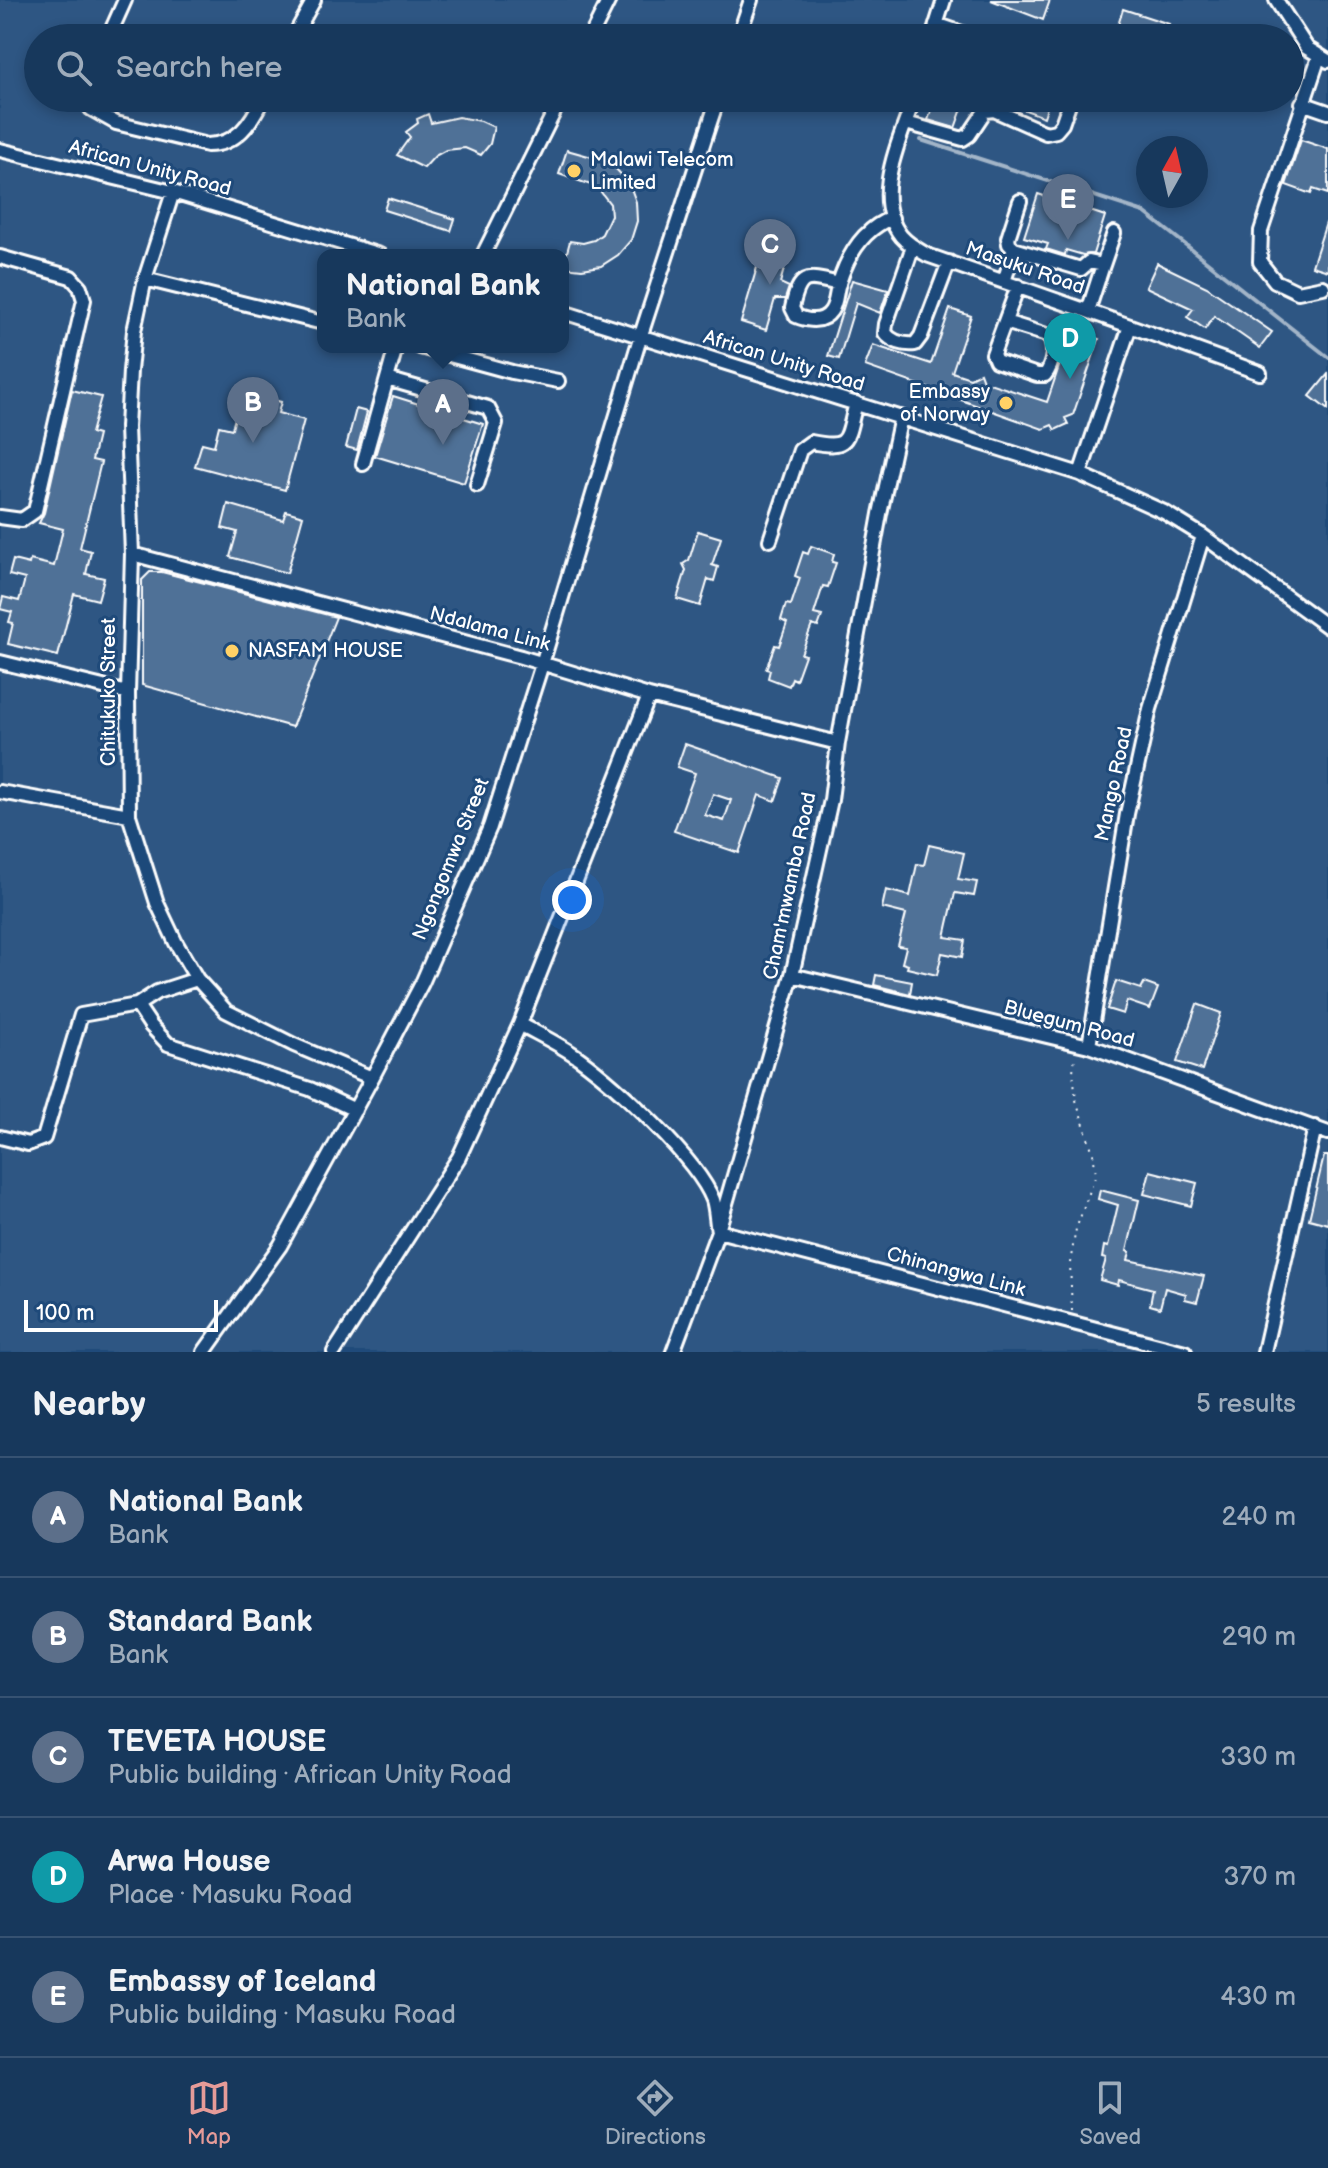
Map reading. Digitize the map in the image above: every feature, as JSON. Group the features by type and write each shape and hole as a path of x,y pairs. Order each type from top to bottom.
{"street":[{"path":"114,24 125,0"},
{"path":"301,24 314,0"},
{"path":"597,24 609,0"},
{"path":"743,24 751,0"},
{"path":"936,24 944,0"},
{"path":"1276,0 1291,24"},
{"path":"1304,42 1323,59 1304,99"},
{"path":"1304,104 1328,112"},
{"path":"96,112 116,123 207,145 220,145 232,140 256,112"},
{"path":"486,249 554,112"},
{"name":"Ngongomwa Street","path":"204,1352 280,1246 355,1110 422,983 490,827 640,338 713,112"},
{"path":"839,284 865,233 892,218 888,181 910,112"},
{"path":"906,123 963,139 984,112"},
{"path":"999,112 1046,133 1056,131 1066,112"},
{"path":"1299,112 1261,231 1260,262 1275,281 1298,292 1323,287"},
{"name":"African Unity Road","path":"0,150 173,192 360,249"},
{"name":"Chitukuko Street","path":"173,192 145,279 134,331 127,413 132,554 128,693 129,815 157,903 176,943 197,979 226,1011 294,1045 372,1078"},
{"path":"1020,201 1008,238 1014,249 1075,269 1081,269 1089,262 1103,265"},
{"name":"Masuku Road","path":"892,218 901,236 913,246 949,262 1260,373"},
{"path":"1088,311 1114,233"},
{"path":"913,246 886,324 885,333 890,339 907,345 915,344 921,336 949,262"},
{"path":"1004,282 1014,249"},
{"path":"0,257 71,277 80,287 84,300 35,511 22,520 0,517"},
{"path":"145,279 317,322"},
{"path":"1005,322 1052,339 1054,347 1045,375 996,361 993,354 1018,286"},
{"name":"African Unity Road","path":"569,314 1080,474 1151,505 1203,536 1328,627"},
{"path":"1080,474 1130,326"},
{"path":"363,464 394,353"},
{"path":"442,353 558,381"},
{"path":"387,379 488,408 496,423 477,485"},
{"path":"770,540 800,450 811,442 827,446 841,444 846,438 856,403"},
{"name":"Cham'mwamba Road","path":"673,1352 718,1231 792,975 831,800 838,743 901,417"},
{"name":"Mango Road","path":"1083,1045 1150,709 1203,536"},
{"name":"Ndalama Link","path":"132,554 542,664 649,696 838,743"},
{"path":"0,662 128,693"},
{"path":"334,1352 459,1157 520,1024 649,696"},
{"path":"0,792 129,815"},
{"name":"Bluegum Road","path":"792,975 1083,1045 1328,1133"},
{"path":"0,1137 28,1144 44,1138 81,1015 137,1005 157,992 197,979"},
{"path":"137,1005 168,1044 310,1089 355,1110"},
{"path":"520,1024 577,1056 616,1089 686,1159 703,1181 714,1203 718,1231"},
{"path":"1264,1352 1315,1127"},
{"name":"Chinangwa Link","path":"718,1231 1185,1352"}],"path":[{"path":"1073,1323 1070,1263 1076,1229 1096,1174 1093,1153 1076,1100 1073,1071 1083,1045"}],"shaded area":[{"path":"0,0 1328,0 1328,1352 0,1352"}],"building":[{"path":"991,0 1050,0 1043,20"},
{"path":"1123,9 1169,24 1118,24"},
{"path":"931,112 961,112 955,128 928,120"},
{"path":"428,114 431,123 458,117 494,127 490,144 481,155 465,148 446,150 424,168 397,155 410,137 406,132 418,123 417,119"},
{"path":"1301,140 1328,149 1328,194 1313,189 1311,194 1286,185"},
{"path":"567,150 599,159 616,169 629,183 636,202 637,221 631,240 618,255 601,266 569,268 568,249 570,241 583,243 602,234 611,215 610,204 597,187 559,174"},
{"path":"1038,194 1105,216 1093,254 1083,255 1066,250 1065,255 1046,249 1048,244 1024,237"},
{"path":"388,198 455,219 451,231 384,210"},
{"path":"1328,223 1328,271 1312,266"},
{"path":"765,240 790,248 780,283 789,287 785,299 775,299 766,330 741,322"},
{"path":"1157,263 1207,287 1272,332 1260,348 1214,316 1205,329 1187,317 1193,309 1146,287"},
{"path":"852,280 888,290 880,313 856,303 839,359 828,356"},
{"path":"950,309 971,316 952,372 970,378 980,373 983,381 1047,402 1068,340 1062,326 1099,339 1073,415 1065,418 1068,424 1055,430 1052,425 1043,429 865,366 873,345 931,364"},
{"path":"1328,374 1328,410 1310,396"},
{"path":"72,390 101,397 91,433 98,435 92,460 101,462 80,548 91,551 86,574 104,578 98,600 74,594 58,656 8,644 12,612 0,609 3,597 19,601 25,579 9,575 13,560 29,564 30,560 54,566 63,529 39,523 44,513"},
{"path":"256,395 281,402 278,413 304,420 285,490 195,466 202,443 214,446 219,426 232,429 239,403 253,407"},
{"path":"393,396 483,424 464,483 375,456"},
{"path":"356,409 367,412 357,450 346,447"},
{"path":"228,504 283,520 286,511 303,516 287,573 230,557 237,532 222,528"},
{"path":"698,531 721,538 712,565 718,567 714,581 708,579 700,606 677,599 686,570 683,564 689,560"},
{"path":"811,546 834,554 832,562 836,563 828,587 823,586 814,614 822,616 818,627 812,625 801,654 805,655 796,680 792,678 789,686 768,678 770,670 766,669 787,623 781,620 786,604 791,605 800,578 795,576 803,552 808,554"},
{"name":"NASFAM HOUSE","path":"150,572 162,572 336,617 292,727 142,685 142,580"},
{"path":"685,744 783,778 775,801 759,795 739,853 674,831 695,773 677,767","holes":["713,794 731,800 724,821 705,815"]},
{"path":"929,845 964,853 958,879 977,882 974,896 955,893 945,937 965,940 962,957 942,953 937,975 907,968 908,965 902,963 906,947 898,946 906,914 882,908 886,890 910,896 917,864 924,865"},
{"path":"876,975 912,982 910,994 874,985"},
{"path":"1116,981 1141,989 1144,983 1158,988 1150,1009 1127,1001 1123,1014 1107,1009"},
{"path":"1197,1004 1221,1013 1202,1070 1177,1062"},
{"path":"1324,1156 1328,1156 1328,1224 1309,1219"},
{"path":"1150,1171 1197,1183 1191,1206 1144,1194"},
{"path":"1100,1190 1139,1200 1127,1251 1130,1252 1128,1260 1204,1276 1197,1302 1185,1299 1186,1294 1165,1288 1160,1308 1150,1305 1153,1289 1119,1280 1118,1285 1100,1280 1106,1259 1102,1258 1104,1246 1108,1247 1118,1205 1098,1199"}],"waterway":[{"path":"921,140 1144,212 1328,357"}],"place":[{"name":"Malawi Telecom Limited","path":"574,171"},
{"name":"Embassy of Iceland","path":"1068,240"},
{"name":"TEVETA HOUSE","path":"770,285"},
{"name":"Arwa House","path":"1070,379"},
{"name":"Embassy of Norway","path":"1006,403"},
{"name":"Standard Bank","path":"253,443"},
{"name":"National Bank","path":"443,445"},
{"name":"NASFAM HOUSE","path":"232,651"}]}
